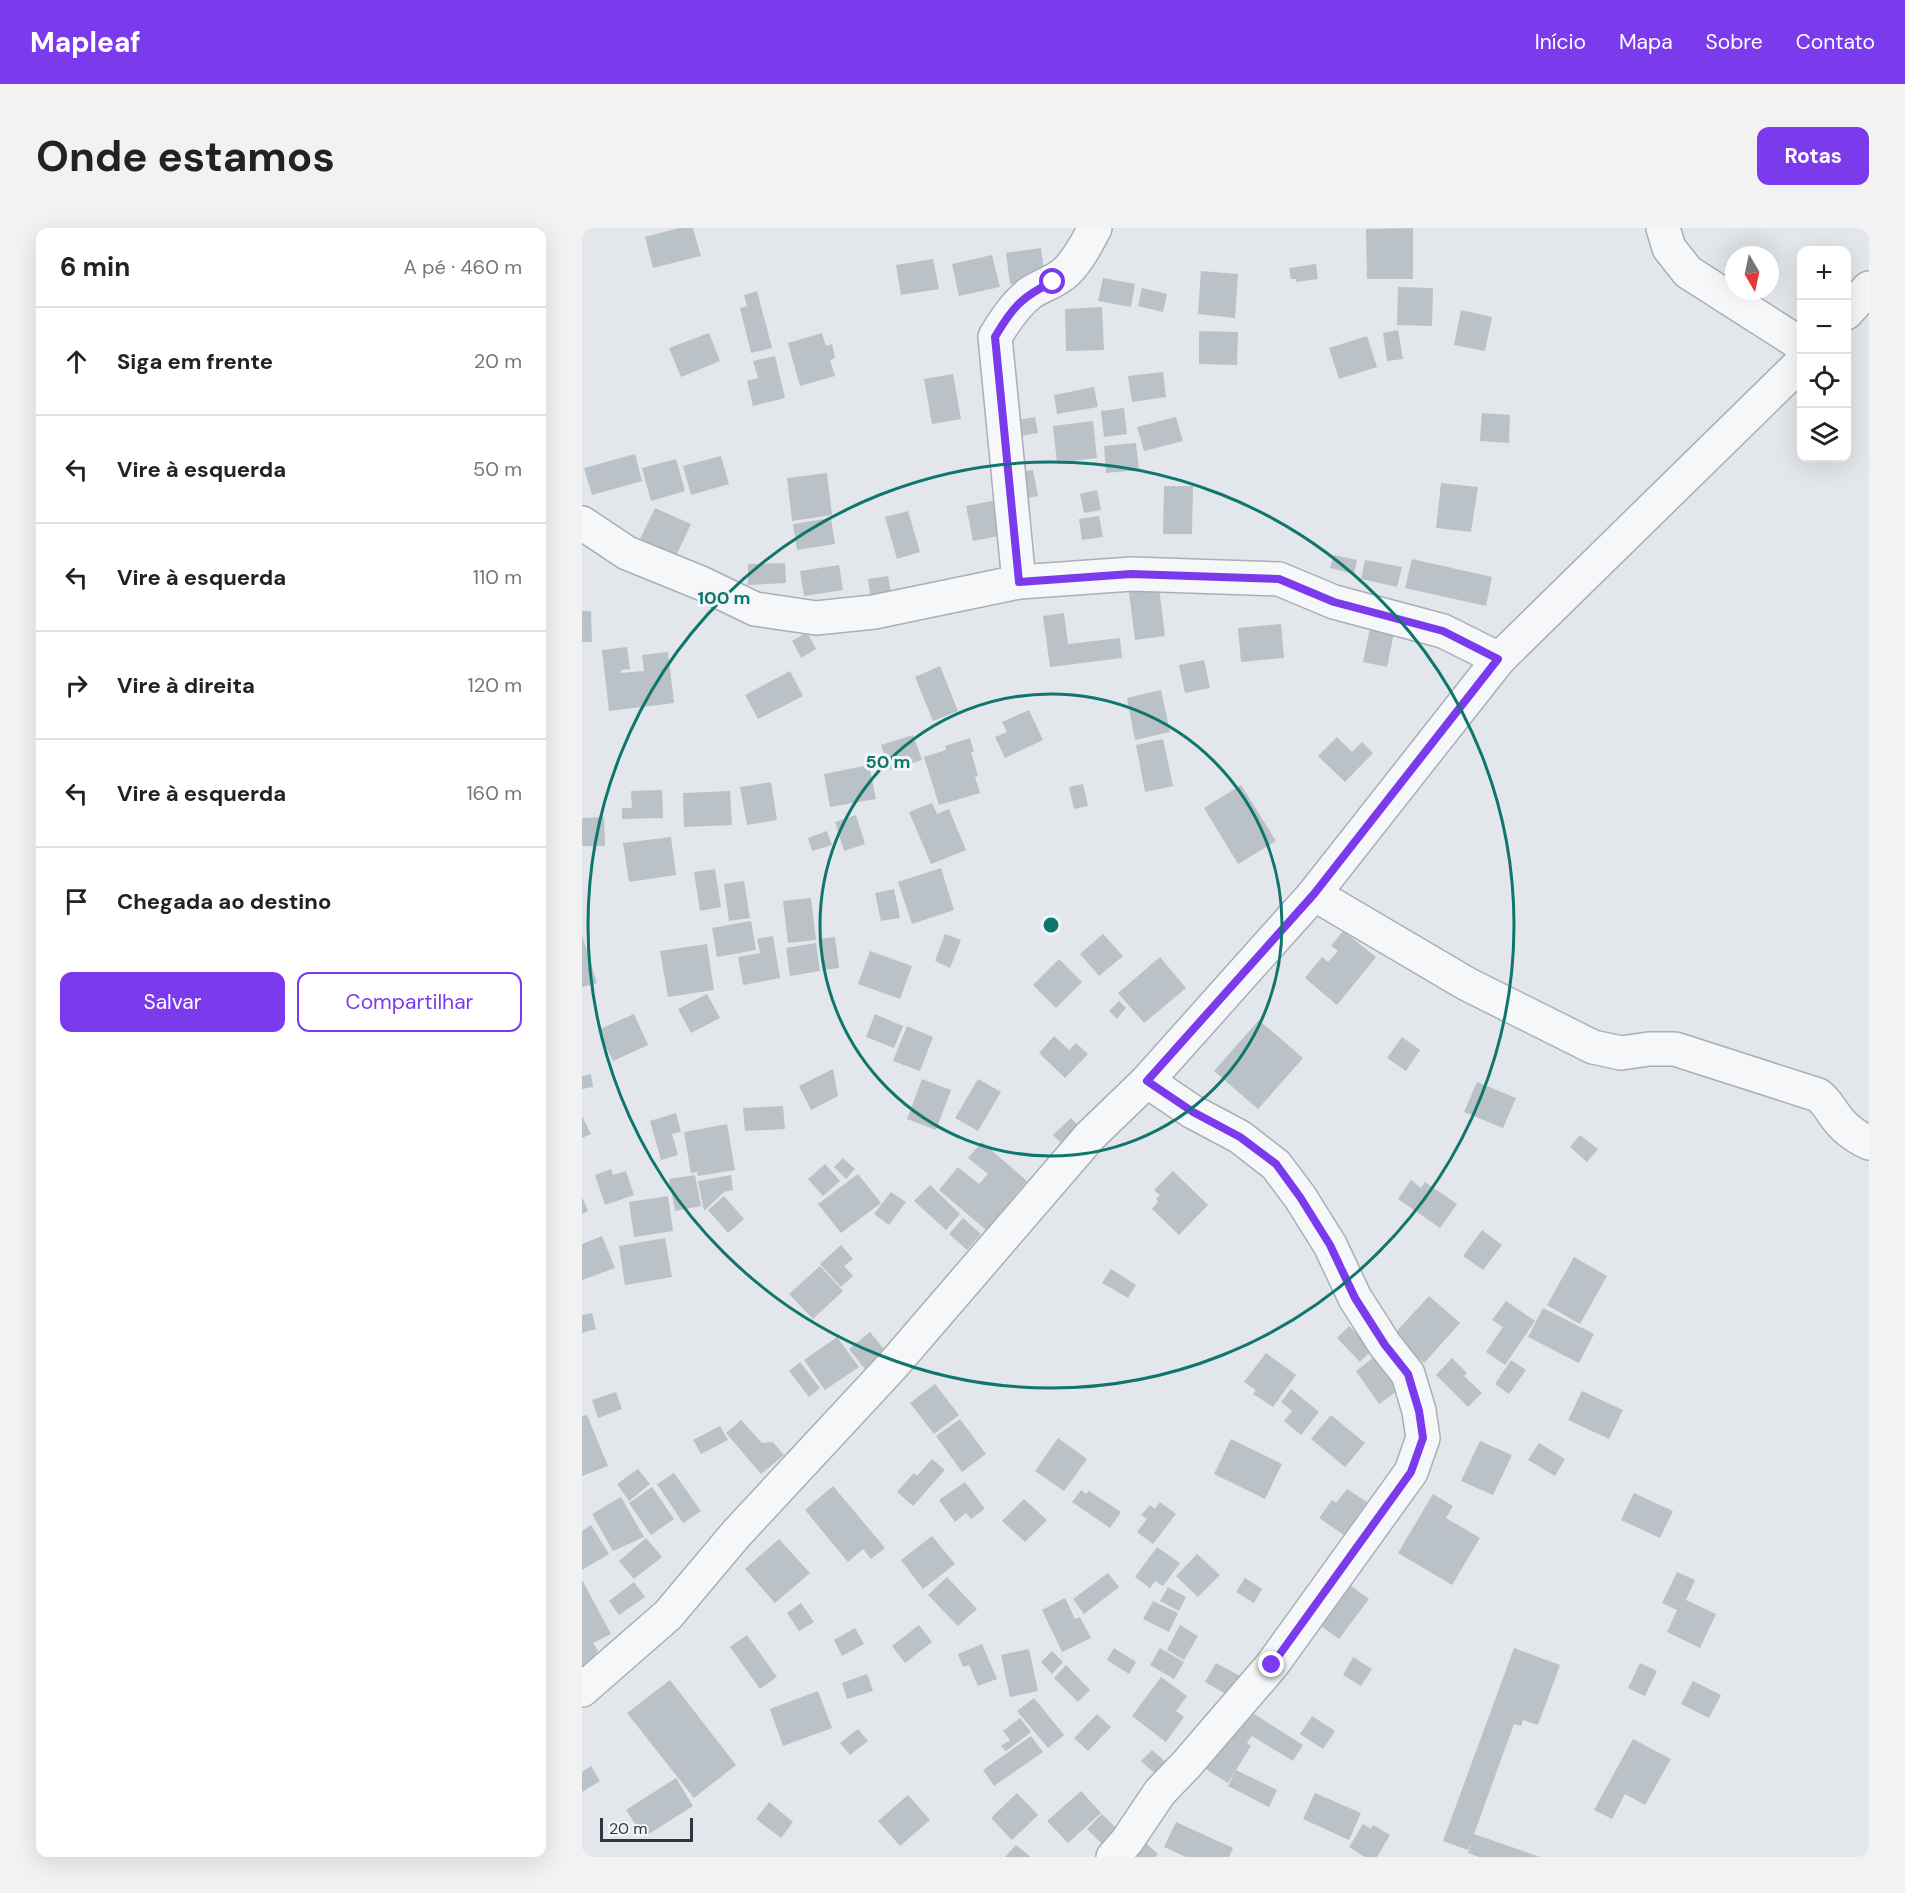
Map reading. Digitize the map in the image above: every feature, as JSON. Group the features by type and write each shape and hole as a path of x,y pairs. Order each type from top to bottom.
{"street":[{"path":"1019,582 995,337 1010,312 1017,305 1032,292 1053,282 1068,270 1084,250 1095,228"},
{"path":"1663,228 1669,248 1688,272 1797,342"},
{"path":"1851,308 1869,288"},
{"path":"582,1690 668,1615 737,1533 893,1365 1090,1136 1147,1081 1314,894 1498,659 1797,367"},
{"path":"582,523 627,553 701,583 756,609 816,618 874,612 1019,582 1131,574 1279,579 1334,602 1443,631 1498,659"},
{"path":"1314,894 1467,984 1593,1047 1621,1053 1649,1049 1675,1049 1818,1095 1827,1102 1834,1115 1854,1136 1869,1143"},
{"path":"1113,1857 1160,1792 1186,1766 1272,1665 1411,1472 1423,1438 1419,1411 1408,1374 1385,1345 1355,1298 1330,1245 1276,1164 1240,1137 1193,1112 1147,1081"}],"building":[{"path":"679,228 693,228 701,256 653,268 645,237"},
{"path":"1413,228 1413,279 1367,279 1366,229"},
{"path":"1041,248 1045,279 1010,284 1006,253"},
{"path":"992,255 1000,287 959,296 952,264"},
{"path":"933,259 939,289 901,295 896,265"},
{"path":"1316,264 1318,279 1296,282 1296,279 1291,279 1289,268"},
{"path":"1201,271 1238,274 1235,318 1198,314"},
{"path":"1103,278 1135,284 1131,307 1098,301"},
{"path":"1398,287 1433,288 1432,326 1397,325"},
{"path":"1142,288 1167,294 1163,312 1138,306"},
{"path":"757,291 772,348 751,353 740,308 747,306 744,295"},
{"path":"1102,307 1104,350 1066,351 1065,309"},
{"path":"1461,310 1492,317 1485,351 1454,345"},
{"path":"1398,330 1403,359 1387,361 1383,333"},
{"path":"1199,331 1238,332 1237,365 1199,364"},
{"path":"709,333 720,361 681,377 669,348"},
{"path":"822,333 826,346 832,344 835,358 830,360 835,376 800,386 788,343"},
{"path":"1367,336 1377,367 1339,379 1329,348"},
{"path":"775,356 785,398 753,406 747,381 758,378 753,361"},
{"path":"1163,372 1166,397 1132,402 1128,376"},
{"path":"953,374 961,419 932,424 924,379"},
{"path":"1094,387 1098,407 1057,414 1054,395"},
{"path":"1124,408 1127,434 1104,437 1101,411"},
{"path":"1482,413 1510,415 1509,443 1480,441"},
{"path":"1035,417 1038,433 1014,437 1011,421"},
{"path":"1176,417 1183,441 1144,451 1137,427"},
{"path":"1093,421 1097,458 1057,463 1053,426"},
{"path":"1136,443 1139,470 1106,473 1104,446"},
{"path":"635,454 642,481 592,495 584,468"},
{"path":"721,456 729,484 691,495 683,466"},
{"path":"676,459 685,491 651,501 642,468"},
{"path":"1033,470 1038,496 1023,499 1018,472"},
{"path":"827,473 832,515 792,521 787,478"},
{"path":"1441,483 1478,487 1471,532 1436,528"},
{"path":"1164,486 1193,486 1192,534 1163,534"},
{"path":"1097,490 1101,510 1084,513 1080,494"},
{"path":"1002,499 1009,534 973,541 966,506"},
{"path":"655,508 691,524 675,558 639,541"},
{"path":"908,511 920,552 897,559 885,517"},
{"path":"1099,516 1103,537 1082,540 1079,519"},
{"path":"831,518 835,544 797,550 793,524"},
{"path":"1334,555 1357,560 1354,574 1330,568"},
{"path":"1412,559 1492,577 1486,606 1405,588"},
{"path":"1365,560 1402,567 1397,587 1361,579"},
{"path":"785,563 786,583 748,585 748,564"},
{"path":"839,565 843,590 804,596 800,571"},
{"path":"888,576 892,598 871,601 868,579"},
{"path":"1159,588 1165,636 1135,640 1129,592"},
{"path":"582,611 591,611 592,642 582,642"},
{"path":"1064,613 1068,644 1120,638 1122,658 1050,667 1043,616"},
{"path":"1371,623 1395,628 1387,667 1363,662"},
{"path":"1281,624 1284,658 1241,662 1238,628"},
{"path":"807,632 816,649 801,658 792,641"},
{"path":"627,647 630,669 621,670 621,673 644,671 642,655 668,652 674,703 609,711 602,650"},
{"path":"1204,660 1210,688 1185,693 1179,665"},
{"path":"940,666 958,711 933,721 915,677"},
{"path":"790,671 803,696 758,719 745,695"},
{"path":"1161,690 1170,732 1135,740 1127,698"},
{"path":"1029,710 1043,740 1005,758 995,737 1007,732 1002,722"},
{"path":"913,735 922,760 890,770 881,745"},
{"path":"1337,737 1352,752 1362,742 1373,753 1345,782 1318,756"},
{"path":"970,738 974,752 971,752 978,776 975,777 980,793 939,805 924,757 946,750 945,746"},
{"path":"1163,739 1173,786 1145,792 1136,745"},
{"path":"869,765 876,799 830,807 824,774"},
{"path":"771,782 777,820 747,825 740,787"},
{"path":"1083,784 1088,806 1074,809 1069,787"},
{"path":"1241,785 1276,841 1238,864 1204,808"},
{"path":"662,790 663,818 622,819 622,808 632,808 631,791"},
{"path":"730,791 732,825 684,827 683,793"},
{"path":"932,803 937,814 949,809 966,850 931,864 909,812"},
{"path":"856,815 865,844 844,851 835,822"},
{"path":"604,817 605,846 582,846 582,818"},
{"path":"827,831 832,845 812,851 808,838"},
{"path":"671,837 676,875 629,882 623,843"},
{"path":"941,868 954,910 912,924 898,882"},
{"path":"715,869 721,907 700,911 694,872"},
{"path":"744,881 750,918 729,921 724,884"},
{"path":"894,889 900,918 881,921 875,893"},
{"path":"811,898 816,940 788,943 783,901"},
{"path":"751,921 756,950 717,957 712,928"},
{"path":"1343,931 1376,957 1337,1005 1305,978 1322,957 1328,962 1338,951 1331,946"},
{"path":"945,934 961,940 950,968 935,961"},
{"path":"1103,934 1123,956 1099,976 1080,954"},
{"path":"582,935 597,983 582,987"},
{"path":"773,936 780,978 743,985 738,957 760,953 757,939"},
{"path":"835,937 839,968 823,970 818,939"},
{"path":"816,943 820,971 790,976 786,948"},
{"path":"707,944 714,990 668,997 660,951"},
{"path":"870,951 912,966 900,999 858,984"},
{"path":"1160,957 1186,988 1144,1023 1118,993"},
{"path":"1059,959 1082,982 1056,1008 1033,985"},
{"path":"707,994 720,1018 691,1033 678,1009"},
{"path":"1119,1001 1126,1008 1117,1019 1109,1011"},
{"path":"634,1014 648,1045 613,1061 598,1030"},
{"path":"875,1014 903,1026 894,1048 866,1037"},
{"path":"1259,1020 1303,1058 1258,1109 1214,1071"},
{"path":"907,1026 933,1037 920,1071 893,1061"},
{"path":"1054,1036 1069,1050 1076,1043 1088,1054 1065,1078 1039,1053"},
{"path":"1402,1037 1420,1050 1406,1071 1387,1058"},
{"path":"833,1069 838,1096 811,1110 799,1086"},
{"path":"591,1074 593,1087 582,1089 582,1076"},
{"path":"922,1079 951,1090 936,1130 907,1119"},
{"path":"978,1079 1001,1092 978,1131 955,1118"},
{"path":"1477,1082 1516,1098 1503,1128 1464,1112"},
{"path":"783,1106 785,1129 745,1131 743,1108"},
{"path":"676,1113 681,1132 672,1134 678,1155 661,1160 650,1121"},
{"path":"582,1116 591,1134 582,1138"},
{"path":"1071,1118 1081,1129 1064,1146 1053,1135"},
{"path":"727,1124 735,1170 698,1176 697,1172 691,1173 684,1132"},
{"path":"1580,1135 1598,1149 1587,1162 1570,1147"},
{"path":"982,1142 1027,1181 986,1230 939,1190 958,1167 979,1184 988,1174 968,1158"},
{"path":"843,1158 855,1169 846,1179 834,1167"},
{"path":"825,1164 840,1181 823,1196 808,1179"},
{"path":"611,1169 613,1175 626,1171 634,1195 605,1205 595,1175"},
{"path":"1173,1171 1208,1205 1179,1235 1152,1209 1160,1195 1154,1190"},
{"path":"858,1174 881,1203 841,1233 818,1204"},
{"path":"695,1175 701,1206 675,1211 669,1179"},
{"path":"731,1175 733,1190 724,1192 704,1211 698,1181"},
{"path":"1411,1180 1421,1188 1425,1182 1457,1204 1440,1228 1398,1199"},
{"path":"930,1185 960,1214 946,1230 914,1201"},
{"path":"891,1192 906,1202 889,1225 874,1214"},
{"path":"668,1196 673,1231 634,1237 629,1202"},
{"path":"724,1196 744,1219 728,1233 708,1210"},
{"path":"582,1197 588,1211 582,1214"},
{"path":"963,1218 981,1234 967,1250 949,1234"},
{"path":"1482,1230 1502,1245 1483,1270 1463,1256"},
{"path":"602,1236 615,1268 582,1280 582,1244"},
{"path":"665,1238 672,1277 625,1285 619,1246"},
{"path":"841,1245 853,1259 844,1266 853,1276 841,1287 820,1264"},
{"path":"1574,1257 1607,1276 1580,1324 1547,1305"},
{"path":"820,1266 843,1291 813,1319 789,1294"},
{"path":"1111,1269 1136,1285 1128,1298 1102,1283"},
{"path":"1429,1296 1460,1323 1424,1363 1393,1335"},
{"path":"1506,1301 1535,1321 1505,1365 1486,1352 1503,1327 1492,1320"},
{"path":"1543,1308 1594,1334 1579,1363 1528,1337"},
{"path":"592,1313 596,1329 582,1333 582,1315"},
{"path":"1349,1326 1373,1349 1360,1362 1337,1338"},
{"path":"870,1332 888,1354 869,1374 849,1349"},
{"path":"837,1337 859,1367 825,1390 804,1360"},
{"path":"1266,1353 1296,1375 1273,1407 1253,1394 1256,1390 1244,1382"},
{"path":"1377,1355 1401,1388 1379,1404 1356,1371"},
{"path":"1452,1358 1467,1373 1464,1376 1482,1393 1468,1407 1436,1375"},
{"path":"1511,1360 1526,1370 1509,1394 1495,1384"},
{"path":"800,1362 820,1388 809,1397 789,1371"},
{"path":"935,1384 959,1415 934,1434 910,1403"},
{"path":"1291,1389 1319,1412 1301,1435 1284,1421 1292,1411 1281,1402"},
{"path":"1582,1391 1623,1410 1609,1439 1568,1420"},
{"path":"616,1392 622,1409 598,1418 592,1400"},
{"path":"587,1415 608,1466 582,1476 582,1416"},
{"path":"1331,1415 1365,1443 1345,1467 1311,1439"},
{"path":"960,1419 986,1454 962,1472 936,1436"},
{"path":"741,1420 762,1443 773,1442 784,1455 761,1474 726,1433"},
{"path":"720,1426 728,1440 701,1454 693,1440"},
{"path":"1058,1438 1087,1459 1064,1491 1035,1471"},
{"path":"1231,1439 1282,1464 1265,1499 1214,1474"},
{"path":"1480,1441 1512,1455 1493,1495 1461,1481"},
{"path":"1539,1443 1565,1459 1555,1476 1528,1460"},
{"path":"932,1459 945,1470 913,1506 897,1492 914,1473 917,1476"},
{"path":"638,1469 650,1484 629,1501 617,1484"},
{"path":"674,1473 701,1511 683,1523 657,1484"},
{"path":"965,1482 985,1509 971,1519 966,1513 955,1522 939,1500"},
{"path":"833,1486 885,1548 871,1559 863,1549 848,1562 805,1510"},
{"path":"652,1487 674,1519 651,1535 629,1503"},
{"path":"1347,1489 1367,1502 1344,1535 1319,1518 1332,1500 1336,1503"},
{"path":"1081,1490 1086,1494 1089,1491 1121,1512 1110,1528 1072,1502"},
{"path":"1634,1493 1673,1511 1660,1538 1621,1520"},
{"path":"1433,1494 1453,1506 1446,1518 1480,1538 1452,1585 1398,1553"},
{"path":"621,1497 644,1537 613,1551 592,1514"},
{"path":"1024,1499 1047,1520 1025,1542 1002,1521"},
{"path":"1160,1502 1176,1514 1153,1544 1137,1532 1147,1519 1141,1515 1150,1505 1155,1509"},
{"path":"591,1525 609,1554 582,1570 582,1531"},
{"path":"932,1536 955,1564 923,1589 901,1560"},
{"path":"646,1538 662,1557 634,1579 619,1561"},
{"path":"779,1539 810,1573 775,1603 745,1569"},
{"path":"1157,1547 1180,1563 1163,1586 1155,1581 1150,1588 1135,1577"},
{"path":"1197,1554 1220,1575 1198,1597 1176,1576"},
{"path":"1677,1572 1695,1580 1686,1600 1716,1614 1700,1648 1667,1632 1677,1610 1662,1603"},
{"path":"1108,1573 1119,1587 1084,1614 1073,1599"},
{"path":"947,1577 977,1609 958,1626 928,1595"},
{"path":"1245,1578 1262,1589 1254,1603 1236,1592"},
{"path":"582,1580 611,1634 593,1643 598,1651 582,1671"},
{"path":"634,1582 645,1597 619,1615 609,1601"},
{"path":"1347,1583 1369,1599 1339,1639 1317,1623"},
{"path":"1168,1587 1186,1597 1179,1611 1160,1601"},
{"path":"1065,1598 1075,1619 1080,1617 1091,1638 1062,1652 1042,1610"},
{"path":"1153,1601 1178,1613 1169,1632 1143,1619"},
{"path":"801,1603 814,1622 799,1631 787,1613"},
{"path":"919,1625 932,1642 905,1663 892,1646"},
{"path":"1180,1625 1198,1636 1184,1660 1167,1650"},
{"path":"855,1628 864,1644 842,1656 834,1640"},
{"path":"747,1635 777,1677 760,1689 730,1647"},
{"path":"982,1644 997,1679 978,1686 969,1665 963,1667 958,1654"},
{"path":"1114,1648 1136,1662 1129,1674 1107,1660"},
{"path":"1160,1648 1184,1662 1174,1679 1150,1665"},
{"path":"1514,1648 1560,1665 1538,1725 1523,1720 1521,1726 1514,1724 1474,1834 1540,1857 1479,1857 1468,1853 1473,1839 1468,1850 1443,1841"},
{"path":"1029,1649 1038,1691 1010,1697 1001,1655"},
{"path":"1052,1651 1063,1662 1052,1674 1041,1662"},
{"path":"1353,1657 1372,1669 1361,1686 1343,1675"},
{"path":"1216,1663 1244,1678 1233,1698 1205,1682"},
{"path":"1640,1663 1657,1671 1645,1696 1628,1688"},
{"path":"1066,1665 1090,1690 1078,1702 1054,1678"},
{"path":"867,1674 873,1691 847,1699 842,1683"},
{"path":"1161,1677 1187,1696 1176,1711 1184,1717 1166,1742 1132,1716"},
{"path":"670,1680 736,1765 694,1798 627,1713"},
{"path":"1693,1681 1721,1695 1709,1718 1681,1704"},
{"path":"818,1691 832,1728 783,1746 770,1709"},
{"path":"1034,1698 1064,1735 1048,1748 1017,1711"},
{"path":"1248,1710 1303,1745 1293,1761 1252,1736 1247,1743 1251,1746 1228,1783 1201,1766"},
{"path":"1097,1714 1111,1727 1088,1751 1074,1738"},
{"path":"1312,1716 1335,1731 1323,1749 1300,1734"},
{"path":"1020,1718 1031,1732 1006,1751 1001,1746 1010,1740 1003,1731"},
{"path":"858,1729 868,1741 850,1755 840,1743"},
{"path":"1031,1736 1043,1752 994,1786 983,1770"},
{"path":"1633,1739 1671,1759 1645,1805 1625,1794 1612,1819 1594,1810"},
{"path":"1152,1750 1175,1770 1164,1782 1141,1761"},
{"path":"591,1766 600,1781 582,1792 582,1772"},
{"path":"1236,1770 1277,1790 1269,1807 1228,1786"},
{"path":"676,1778 693,1806 644,1837 626,1810"},
{"path":"1081,1791 1101,1813 1068,1843 1047,1821"},
{"path":"1017,1793 1038,1815 1012,1840 991,1818"},
{"path":"1315,1793 1361,1813 1349,1840 1303,1819"},
{"path":"908,1795 930,1820 900,1846 878,1821"},
{"path":"769,1802 793,1822 781,1838 756,1819"},
{"path":"1102,1814 1123,1835 1108,1850 1087,1829"},
{"path":"1176,1822 1233,1848 1229,1857 1186,1857 1164,1847"},
{"path":"1363,1824 1371,1829 1373,1825 1390,1835 1377,1857 1365,1857 1349,1847"},
{"path":"1140,1838 1158,1854 1155,1857 1128,1857"},
{"path":"1016,1845 1031,1857 1005,1857"}],"route":[{"path":"1053,282 1032,292 1010,312 995,337 1019,582 1131,574 1279,579 1334,602 1443,631 1498,659 1314,894 1147,1081 1193,1112 1240,1137 1276,1164 1330,1245 1355,1298 1385,1345 1408,1374 1419,1411 1423,1438 1411,1472 1272,1665"}]}
